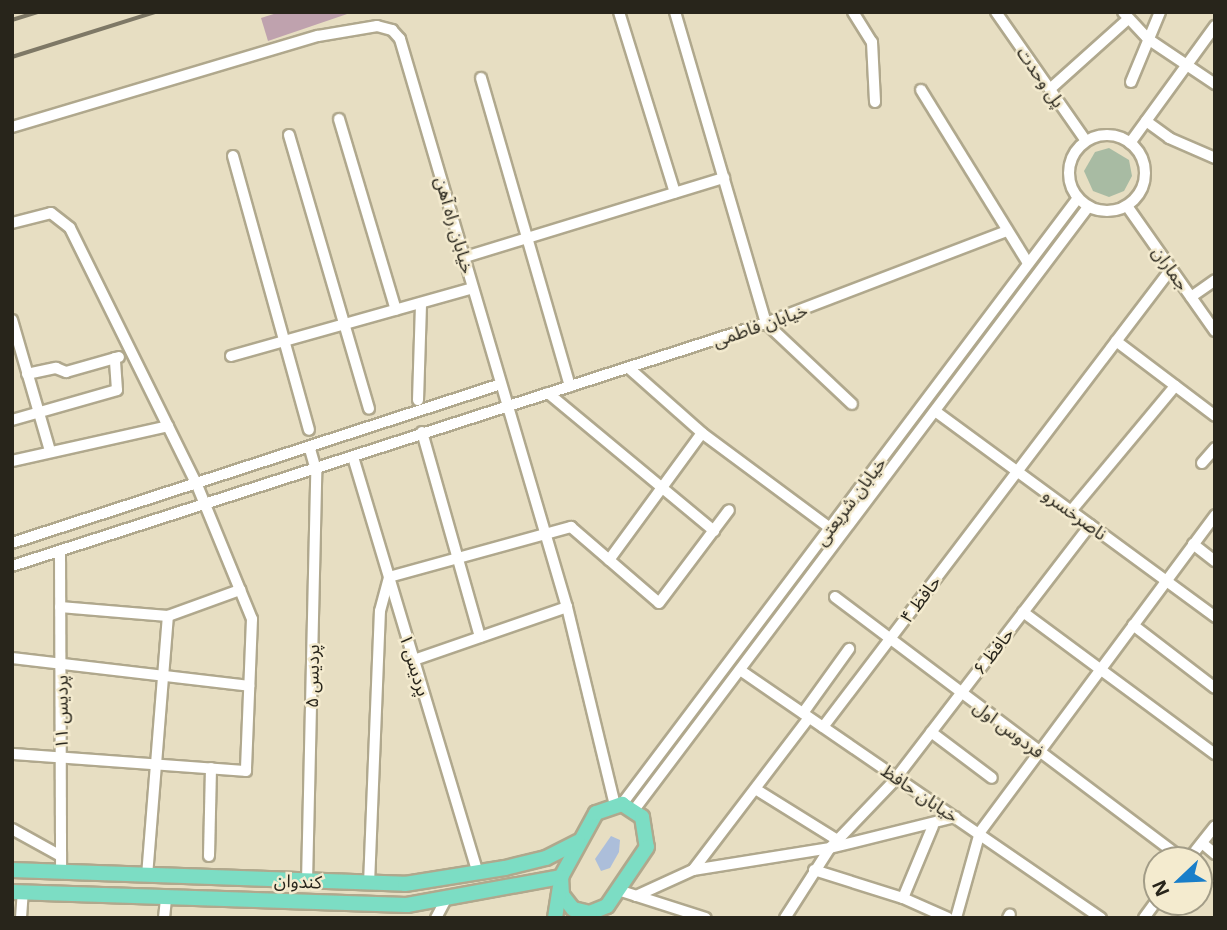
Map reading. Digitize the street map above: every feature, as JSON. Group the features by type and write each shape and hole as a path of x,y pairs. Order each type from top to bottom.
{"main road":[{"path":"555,918 561,881 578,842 596,813 624,806 647,826 646,847 605,912 590,913 573,909 561,881"},
{"name":"کندوان","path":"12,870 369,884 478,874 546,858 578,842"},
{"path":"146,897 147,876"},
{"name":"کندوان","path":"18,892 369,905 445,901 561,881"}],"street":[{"path":"619,12 675,193"},
{"path":"675,12 766,323 852,404"},
{"path":"853,12 872,42 875,102"},
{"name":"پل وحدت","path":"991,12 1000,15 1086,141"},
{"path":"1131,82 1160,12"},
{"path":"1050,89 1125,16 1184,68 1215,84"},
{"name":"خیابان راه آهن","path":"12,127 318,36 377,26 392,30 400,39 624,806"},
{"path":"1130,144 1215,26"},
{"path":"481,78 570,386"},
{"path":"921,90 1028,263"},
{"path":"340,119 396,310"},
{"path":"1146,121 1169,138 1215,158"},
{"path":"289,135 369,409"},
{"path":"1109,135 1130,144 1143,163 1145,175 1136,198 1127,206 1108,212 1088,207 1071,187 1070,161 1086,141 1109,135"},
{"path":"233,156 309,430"},
{"path":"465,257 724,178"},
{"name":"خیابان شریعتی","path":"624,806 1078,198"},
{"name":"جماران","path":"1127,206 1215,331"},
{"name":"خیابان شریعتی","path":"624,806 740,670 1088,207"},
{"path":"12,223 51,213 70,228 206,504 252,619 246,771 12,754"},
{"name":"خیابان فاطمی","path":"12,566 316,470 422,432 630,369 766,323 1007,231"},
{"name":"حافظ ۴","path":"823,727 1171,269"},
{"path":"1191,297 1215,280"},
{"path":"231,356 473,288"},
{"path":"418,401 421,303"},
{"path":"12,320 17,360 27,374 43,412 50,451"},
{"path":"1116,341 1215,416"},
{"path":"27,374 56,368 66,372 132,353"},
{"path":"12,420 117,390 115,358"},
{"path":"630,369 702,433 830,528"},
{"path":"12,543 310,449 501,384"},
{"path":"1071,511 1175,386"},
{"path":"548,393 660,489 714,530"},
{"name":"ناصرخسرو","path":"935,411 1215,617"},
{"path":"12,461 169,426"},
{"path":"422,432 480,637"},
{"path":"609,559 702,433"},
{"path":"1202,463 1215,447"},
{"name":"پردیس ۵","path":"307,882 316,470 310,449"},
{"name":"پردیس ۱","path":"353,457 478,874"},
{"path":"369,884 380,611 389,577 571,527 659,603 729,510"},
{"path":"956,918 980,832 1215,515"},
{"name":"حافظ ۶","path":"785,918 814,870 834,844 895,780 1090,525"},
{"path":"1193,544 1215,561"},
{"name":"پردیس ۱۱","path":"60,552 61,872"},
{"path":"60,607 167,616 240,590"},
{"name":"فردوس اول","path":"835,597 1167,846"},
{"path":"414,660 567,607"},
{"path":"1023,612 1215,754"},
{"path":"147,876 167,616"},
{"path":"1133,625 1215,688"},
{"path":"693,870 757,790 849,649"},
{"path":"12,658 249,686"},
{"name":"خیابان حافظ","path":"740,670 895,780 980,832 1101,918"},
{"path":"931,732 992,778"},
{"path":"209,856 211,768"},
{"path":"757,790 834,844"},
{"path":"636,896 693,870 933,825 955,817"},
{"path":"904,898 933,825"},
{"path":"1199,846 1215,826"},
{"path":"12,829 61,856"},
{"path":"1202,843 1215,854"},
{"path":"814,870 904,898 948,918"},
{"path":"618,890 706,918"},
{"path":"18,892 21,918"},
{"path":"164,918 166,898"},
{"path":"436,918 445,901"}],"green space":[{"path":"1109,148 1129,160 1132,176 1124,191 1109,197 1093,191 1084,171 1095,152"}],"water":[{"path":"611,836 620,840 619,852 610,868 601,871 595,859"}],"building":[{"path":"280,12 353,12 268,41 261,18"}],"railway":[{"path":"12,20 39,12"},
{"path":"12,57 156,12"}]}
